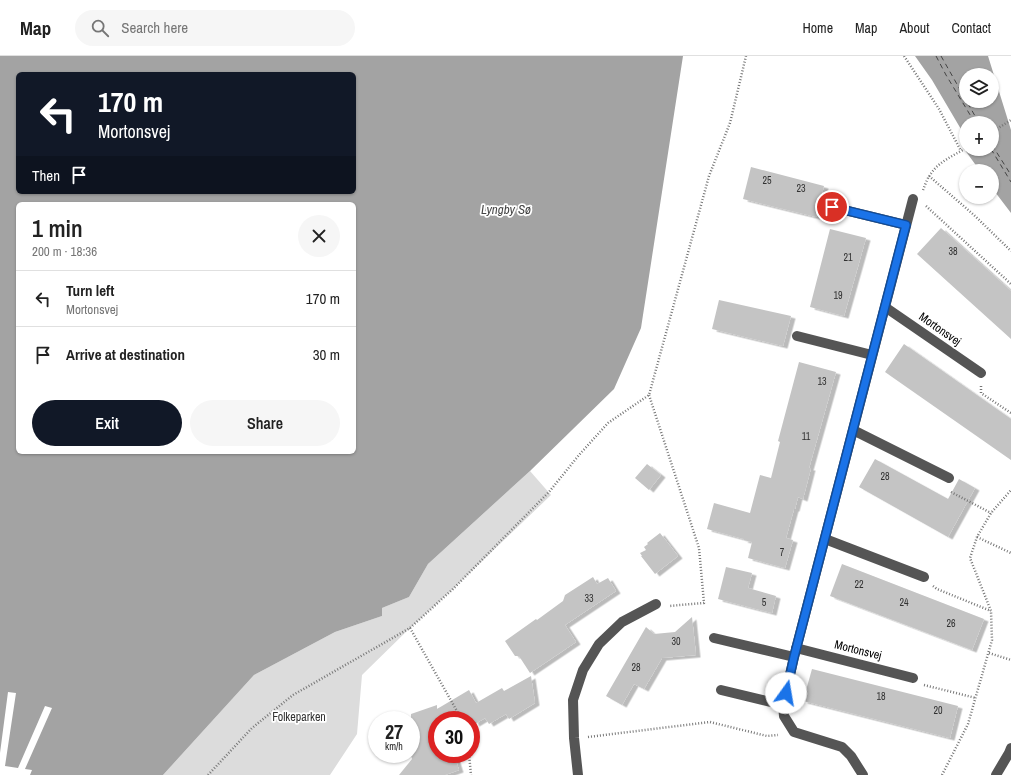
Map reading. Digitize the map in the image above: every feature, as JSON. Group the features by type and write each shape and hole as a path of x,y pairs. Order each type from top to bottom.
{"street":[{"path":"863,775 851,756 842,747 794,732 784,716 783,705 795,652 906,225 916,199"},
{"path":"832,207 906,225"},
{"name":"Mortonsvej","path":"885,307 981,373"},
{"path":"797,336 872,355"},
{"path":"853,430 949,478"},
{"path":"824,539 924,577"},
{"path":"578,775 574,738 573,700 583,670 598,644 622,622 656,604"},
{"name":"Mortonsvej","path":"714,638 795,652 913,678"},
{"path":"721,690 783,705"},
{"path":"996,775 1011,748"}],"path":[{"path":"656,604 668,606 704,603 699,548 649,395 709,176 730,122 746,56"},
{"path":"904,56 939,109 959,147"},
{"path":"999,128 1011,120"},
{"path":"959,152 936,168 929,176 916,199 1011,284"},
{"path":"929,176 974,215 1011,251"},
{"path":"981,373 981,393 1011,413"},
{"path":"208,775 252,728 292,695 410,628 453,589 549,492 579,455 608,423 649,395"},
{"path":"949,478 948,490 991,513"},
{"path":"942,775 968,724 992,640 991,611 970,558 977,537 991,513 1011,490"},
{"path":"977,537 1011,553"},
{"path":"924,577 937,589 991,611"},
{"path":"410,628 457,711"},
{"path":"989,653 1011,660"},
{"path":"913,678 925,686 976,698"},
{"path":"574,738 710,722 767,736 794,732"},
{"path":"470,763 471,775"}],"green space":[{"name":"Folkeparken","path":"530,471 551,495 362,675 357,734 330,775 163,775 254,675 335,632 382,616 382,608 409,597 428,564"}],"water":[{"name":"Lyngby Sø","path":"0,56 683,56 641,328 614,389 530,471 428,564 409,597 382,608 382,616 335,632 254,675 163,775 0,775"},
{"path":"915,56 988,56 992,68 959,68 959,108 999,108 999,91 1011,130 1011,213 999,197 999,164 975,164 969,156 999,156 999,116 959,116 959,126 932,80"}],"pier":[{"path":"8,692 16,693 5,766 18,768 45,706 52,708 25,769 32,770 30,775 0,775 0,753"}],"building":[{"path":"751,167 824,186 816,217 743,199"},
{"path":"941,228 1011,291 1011,339 917,254"},
{"path":"830,229 866,238 844,316 810,307"},
{"path":"719,300 791,316 783,346 712,329"},
{"path":"904,344 1011,419 1011,460 885,372"},
{"path":"799,362 836,372 809,468 811,468 803,499 798,497 786,538 793,540 785,568 748,558 752,542 707,529 714,503 750,513 760,475 771,478 780,442 778,441"},
{"path":"875,459 948,499 959,479 975,488 948,537 859,487"},
{"path":"647,464 661,475 649,490 635,478"},
{"path":"660,533 678,556 655,574 640,553 646,550 644,547 648,544 647,543"},
{"path":"842,564 984,619 972,650 830,596"},
{"path":"726,567 752,573 748,588 776,596 772,613 718,599"},
{"path":"593,577 597,584 608,578 616,591 565,625 576,642 530,673 519,656 515,656 505,641 563,601 565,595"},
{"path":"692,617 696,655 662,658 644,689 634,684 622,705 606,696 646,627 654,634 675,632"},
{"path":"812,669 958,706 950,738 803,701"},
{"path":"531,676 535,703 509,719 506,714 489,724 485,718 480,721 480,711 428,711 428,763 457,763 459,770 445,775 399,775 409,763 420,763 420,711 437,705 437,709 469,690 476,703 502,688 504,691"}],"ferry route":[{"path":"936,56 971,116"},
{"path":"941,56 975,116"},
{"path":"995,156 1011,182"},
{"path":"999,156 1011,175"}],"route":[{"path":"786,693 906,225 832,207"}]}
